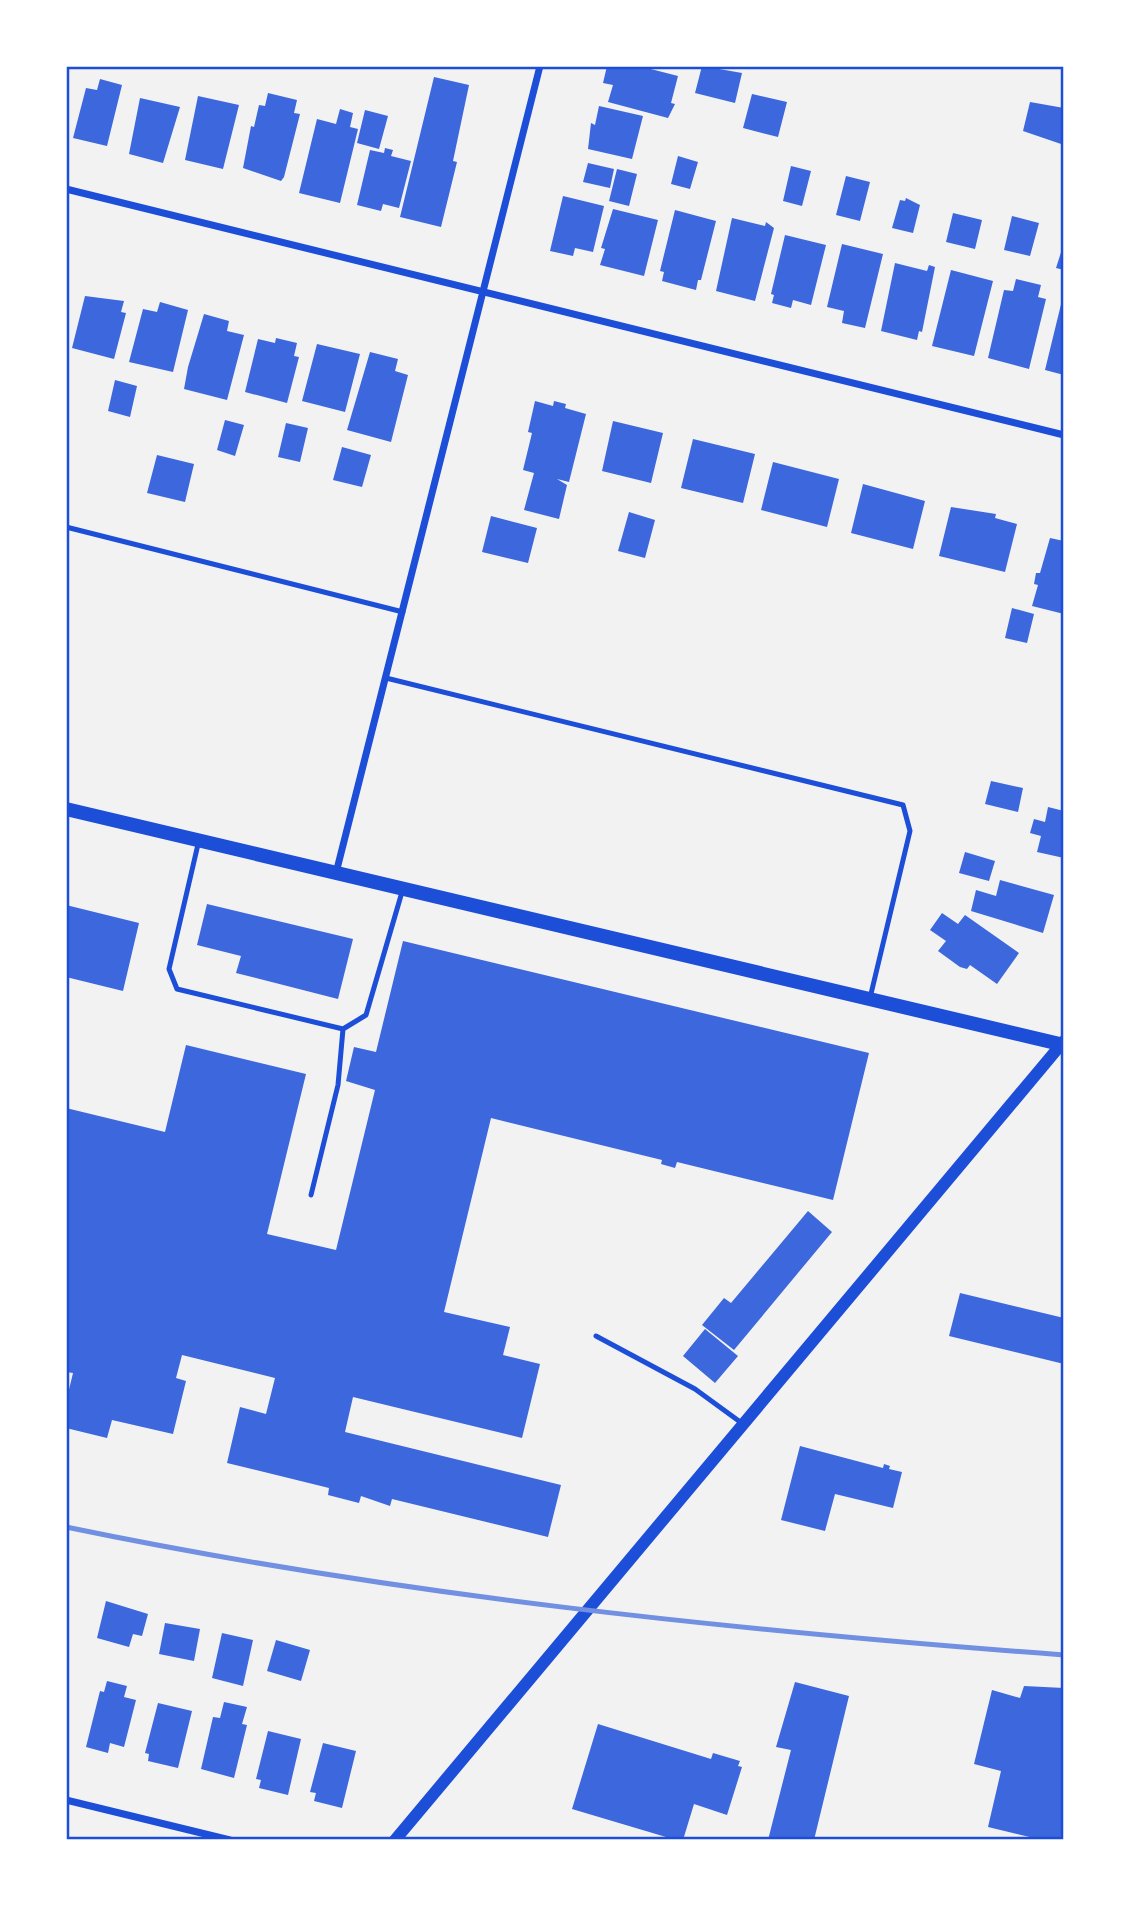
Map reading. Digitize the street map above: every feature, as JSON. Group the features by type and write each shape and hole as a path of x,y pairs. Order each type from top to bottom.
{"main road":[{"path":"66,809 1063,1044"}],"street":[{"path":"336,873 540,66"},
{"path":"66,189 485,290 1063,435"},
{"path":"395,1839 1063,1044"},
{"path":"66,1800 230,1839"}],"lane":[{"path":"66,527 403,612"},
{"path":"386,678 904,805 910,831 870,999"},
{"path":"200,840 169,969 177,989 343,1029 366,1015 403,889"},
{"path":"312,1195 338,1085 343,1029"},
{"path":"596,1336 695,1389 743,1424"}],"building":[{"path":"607,66 639,66 678,76 671,103 675,104 668,118 608,102 613,85 603,83"},
{"path":"702,66 742,73 735,103 695,93"},
{"path":"434,77 469,85 453,161 457,162 441,227 400,217"},
{"path":"100,79 122,85 107,146 73,138 86,88 97,90"},
{"path":"268,93 297,100 294,113 300,114 281,181 243,168 251,126 254,127 259,105 265,106"},
{"path":"752,94 787,102 778,137 743,128"},
{"path":"198,96 239,105 223,169 185,160"},
{"path":"140,98 180,107 163,163 129,154"},
{"path":"1030,102 1064,108 1064,145 1023,131"},
{"path":"599,106 643,116 632,159 588,149 591,123 595,125"},
{"path":"340,109 353,113 350,127 358,129 340,203 299,193 317,119 336,124"},
{"path":"365,110 388,116 379,149 357,143"},
{"path":"385,148 393,150 391,156 411,161 399,208 383,204 381,211 357,205 370,150 384,153"},
{"path":"678,156 698,162 690,189 671,184"},
{"path":"588,163 614,169 610,188 583,182"},
{"path":"791,166 811,171 802,206 783,201"},
{"path":"617,169 637,174 629,206 609,201"},
{"path":"846,176 870,182 860,221 836,215"},
{"path":"563,196 604,206 593,252 575,248 573,256 550,251"},
{"path":"906,198 920,205 913,233 892,228 900,200 905,201"},
{"path":"613,209 658,220 644,276 600,265 605,249 601,248"},
{"path":"675,210 716,221 696,290 662,281 664,272 660,271"},
{"path":"953,213 982,220 975,249 946,242"},
{"path":"1012,216 1039,223 1030,256 1004,250"},
{"path":"732,218 765,226 766,222 774,228 755,301 716,291"},
{"path":"785,235 826,245 811,305 793,300 791,308 772,303 774,295 771,294"},
{"path":"1064,243 1064,270 1056,268"},
{"path":"842,244 883,254 865,328 842,323 844,311 827,307"},
{"path":"895,263 927,271 929,265 935,267 922,332 919,331 917,340 881,331"},
{"path":"951,270 993,281 974,356 932,346"},
{"path":"1016,279 1041,285 1038,297 1046,299 1029,369 988,358 1004,290 1013,291"},
{"path":"1064,292 1064,375 1045,370"},
{"path":"85,296 124,301 121,312 126,313 114,359 72,348"},
{"path":"160,302 188,310 173,372 129,362 143,309 157,312"},
{"path":"204,314 229,321 227,331 244,335 227,400 184,389"},
{"path":"276,338 297,343 294,356 299,357 287,403 245,392 258,339 275,343"},
{"path":"317,344 360,354 345,412 302,401"},
{"path":"370,352 398,359 395,371 408,375 391,442 347,430"},
{"path":"115,380 137,386 130,417 108,411"},
{"path":"535,401 553,406 554,401 566,404 565,408 586,414 569,482 557,479 567,485 559,519 524,510 534,473 523,470 532,433 528,432"},
{"path":"225,420 244,425 235,456 217,450"},
{"path":"613,421 663,433 651,483 602,471"},
{"path":"286,423 308,428 300,462 278,457"},
{"path":"693,439 755,454 743,503 681,488"},
{"path":"342,447 371,455 362,487 333,480"},
{"path":"157,455 194,464 185,502 147,493"},
{"path":"773,462 839,479 827,527 761,510"},
{"path":"863,484 925,501 913,549 851,533"},
{"path":"951,507 996,514 995,518 1017,524 1005,572 939,556"},
{"path":"629,512 655,520 645,558 618,551"},
{"path":"491,516 537,528 528,563 482,552"},
{"path":"1050,538 1064,541 1064,614 1032,606 1038,585 1034,584 1036,573 1040,573"},
{"path":"1012,608 1034,614 1027,643 1005,638"},
{"path":"991,781 1023,788 1018,812 985,804"},
{"path":"1048,807 1064,811 1064,858 1037,852 1041,836 1030,833 1034,819 1045,822"},
{"path":"965,852 995,861 989,881 959,873"},
{"path":"1000,880 1054,895 1043,933 971,911 976,890 996,896"},
{"path":"207,904 353,939 338,999 236,973 241,956 197,945"},
{"path":"66,905 139,923 123,991 66,977"},
{"path":"942,913 958,924 965,915 1019,953 997,984 970,965 967,969 960,967 938,951 946,941 930,930"},
{"path":"403,941 869,1053 833,1200 677,1162 675,1168 661,1164 662,1160 491,1118 444,1312 510,1327 503,1355 540,1364 522,1438 353,1397 345,1432 561,1485 548,1537 392,1499 390,1506 361,1496 359,1503 328,1495 329,1488 227,1463 240,1407 266,1414 275,1378 182,1355 176,1378 186,1381 173,1434 112,1420 107,1438 66,1428 66,1402 73,1373 66,1372 66,1108 165,1132 186,1045 306,1074 267,1234 336,1250 375,1090 346,1081 354,1047 376,1052"},
{"path":"808,1211 832,1232 734,1350 702,1325 724,1298 731,1303"},
{"path":"960,1293 1064,1318 1064,1364 949,1336"},
{"path":"705,1329 738,1356 715,1383 683,1356"},
{"path":"800,1446 883,1468 884,1464 890,1466 889,1469 902,1472 893,1508 835,1494 825,1531 781,1520"},
{"path":"106,1601 148,1614 142,1636 133,1634 129,1647 97,1638"},
{"path":"165,1623 200,1629 194,1661 159,1654"},
{"path":"222,1633 253,1640 243,1686 212,1678"},
{"path":"276,1640 310,1650 301,1681 267,1671"},
{"path":"107,1681 127,1686 124,1697 136,1700 124,1747 110,1743 108,1753 86,1747 100,1691 104,1692"},
{"path":"795,1682 849,1696 814,1840 768,1840 791,1750 776,1747"},
{"path":"1024,1686 1064,1688 1061,1840 1042,1840 988,1827 1001,1771 974,1764 992,1690 1020,1698"},
{"path":"224,1702 247,1707 242,1724 247,1725 234,1778 201,1769 213,1717 220,1718"},
{"path":"158,1703 192,1711 178,1768 148,1761 149,1754 145,1753"},
{"path":"598,1724 711,1759 713,1753 740,1761 738,1766 742,1767 727,1815 694,1804 683,1840 676,1840 572,1809"},
{"path":"268,1731 301,1739 288,1795 259,1788 261,1780 256,1779"},
{"path":"323,1743 356,1751 342,1808 314,1801 316,1793 310,1792"}],"railway":[{"path":"66,1527 189,1551 438,1591 813,1634 1064,1655"}]}
